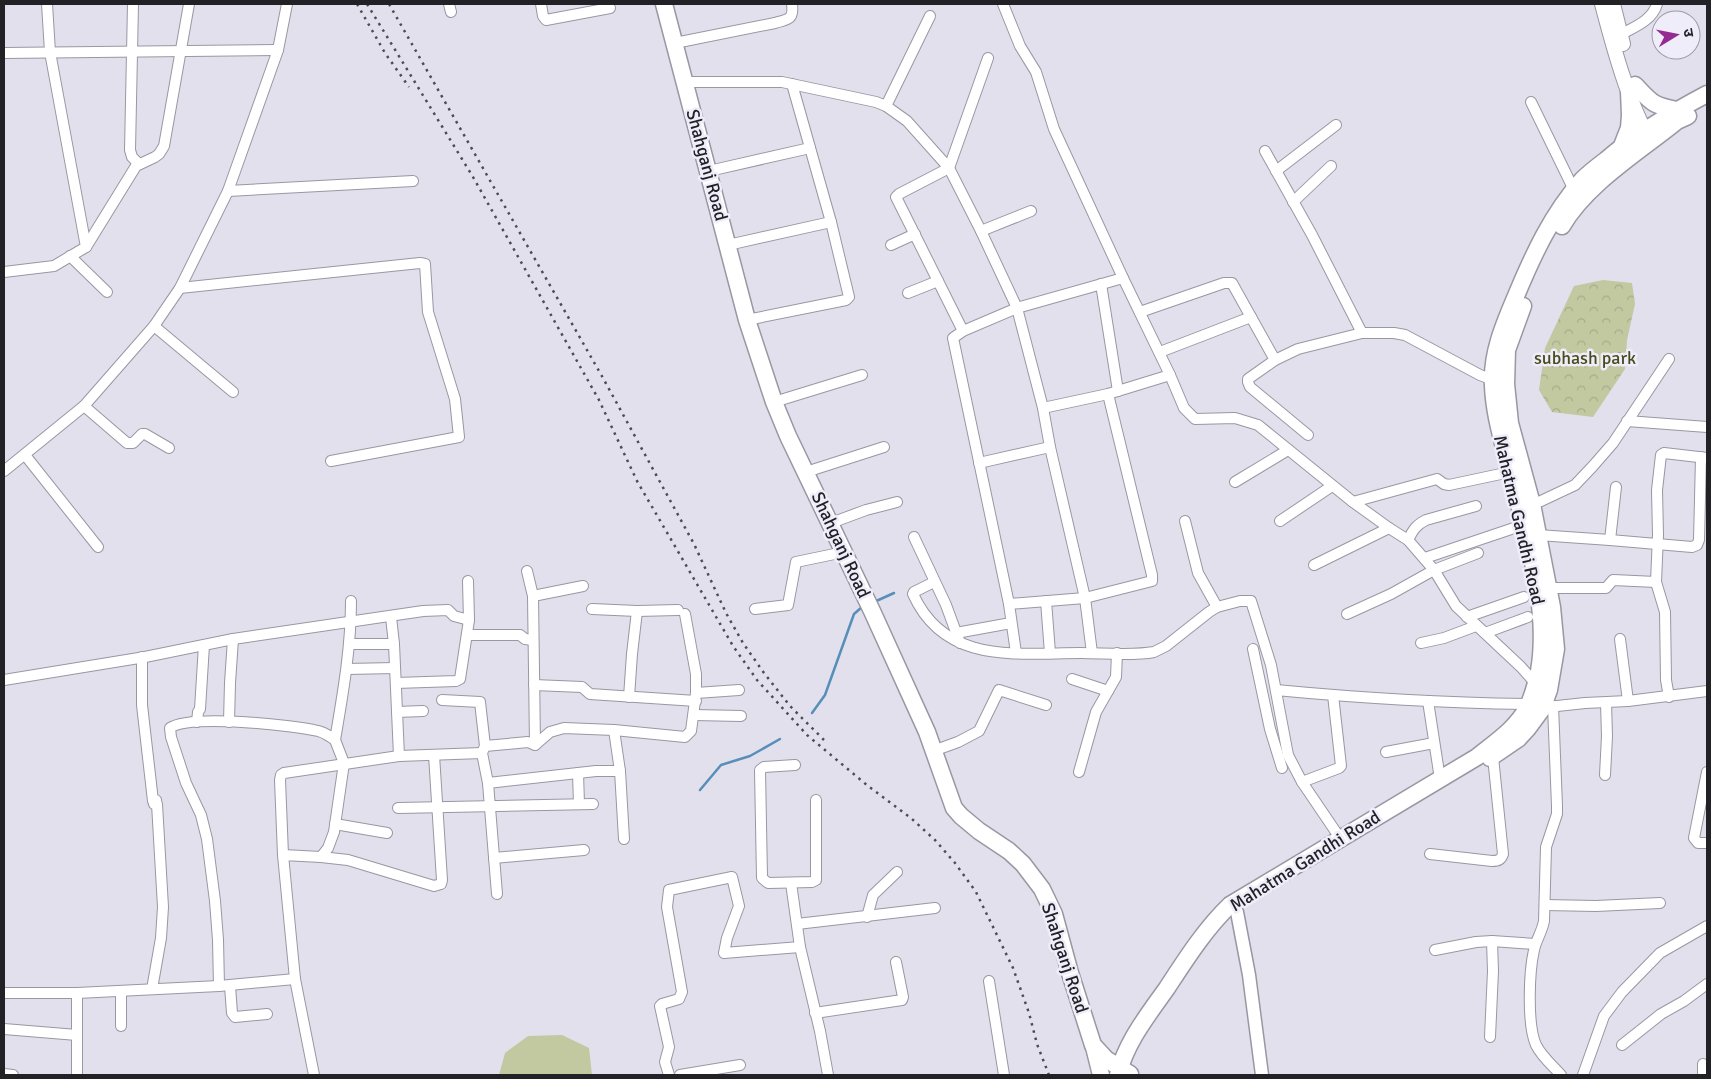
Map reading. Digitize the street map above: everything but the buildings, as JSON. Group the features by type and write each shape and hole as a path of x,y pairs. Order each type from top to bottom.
{"main road":[{"name":"Shahganj Road","path":"664,4 747,320 774,402 788,436 872,610 927,732 954,808 979,831 1009,851 1023,864 1042,889 1054,914 1070,973 1094,1045 1101,1075"},
{"path":"1607,5 1620,35 1632,88 1629,128 1622,146"},
{"path":"1607,5 1612,42 1651,134"},
{"path":"1632,88 1657,106 1677,110"},
{"name":"Mahatma Gandhi Road","path":"1124,1073 1207,945 1237,912 1316,862 1402,814 1493,757 1518,739 1528,728 1549,690 1556,649 1552,606 1532,504 1510,423 1506,384 1507,350 1522,308 1544,258 1565,221 1579,202 1677,110 1707,94"},
{"name":"Mahatma Gandhi Road","path":"1541,706 1536,684 1542,634 1537,586 1496,416 1493,380 1495,353 1504,324 1530,262 1546,232 1583,179 1622,146 1707,106"},
{"name":"Mahatma Gandhi Road","path":"1124,1073 1128,1047 1207,930 1225,910 1248,893 1477,757 1541,706"},
{"name":"Shahganj Road","path":"1094,1045 1106,1059 1124,1073"},
{"path":"1094,1045 1110,1054 1118,1053 1128,1047"}],"street":[{"path":"47,4 50,52 86,247"},
{"path":"133,4 130,150 132,157 139,164"},
{"path":"4,272 54,266 86,247 136,166 159,154 164,146 189,4"},
{"path":"4,471 84,406 154,326 180,288 228,191 278,50 287,4"},
{"path":"541,4 546,20 610,8"},
{"path":"674,43 786,20 793,14 792,4"},
{"path":"1003,4 1020,46 1036,72 1054,129 1123,278 1160,352 1184,408 1195,419 1235,418 1258,425 1332,486 1408,540 1434,570 1451,599 1536,684"},
{"path":"1620,35 1648,18 1654,12 1657,4"},
{"path":"886,106 930,16"},
{"path":"4,53 278,50"},
{"path":"963,331 897,200 897,196 949,168 988,58"},
{"path":"685,82 776,81 863,99 886,106 907,121 949,168 1017,308 1043,408 1050,447 1085,598 1092,653"},
{"path":"747,320 848,299 850,294 792,84"},
{"path":"1531,102 1574,190"},
{"path":"1276,171 1336,125"},
{"path":"709,171 810,148"},
{"path":"1265,151 1362,333"},
{"path":"1293,202 1330,166"},
{"path":"228,191 412,181"},
{"path":"981,231 1031,211"},
{"path":"728,245 831,222"},
{"path":"891,245 915,234"},
{"path":"70,256 107,292"},
{"path":"180,288 420,262 424,264 428,312 455,399 459,437 331,461"},
{"path":"1016,653 1009,604 952,340 953,336 1017,308 1123,278"},
{"path":"908,294 938,281"},
{"path":"1140,312 1227,283 1234,284 1275,360"},
{"path":"1009,604 1085,598 1149,583 1152,578 1113,392 1101,284"},
{"path":"1160,352 1251,317"},
{"path":"154,326 233,392"},
{"path":"1308,435 1248,384 1248,379 1275,360 1298,349 1362,333 1394,333 1405,335 1493,380"},
{"path":"1532,504 1541,502 1575,485 1613,443 1669,359"},
{"path":"774,402 862,375"},
{"path":"1043,408 1113,392 1170,375"},
{"path":"84,406 127,443 133,443 142,434 145,434 169,448"},
{"path":"1628,421 1707,427"},
{"path":"806,472 884,447"},
{"path":"979,463 1050,447"},
{"path":"1236,482 1288,450"},
{"path":"1538,535 1610,540 1658,544 1692,547 1698,543 1704,458 1664,453 1661,455 1657,490 1658,544 1656,582 1665,612 1666,680 1670,697"},
{"path":"25,455 98,547"},
{"path":"1353,502 1437,479 1449,485 1510,472"},
{"path":"1280,521 1332,486"},
{"path":"1610,540 1616,487"},
{"path":"831,523 866,510 897,502"},
{"path":"1408,540 1413,530 1426,520 1476,506"},
{"path":"1186,521 1198,573 1217,607"},
{"path":"1425,558 1523,525"},
{"path":"1314,565 1389,528"},
{"path":"914,537 946,605 958,638"},
{"path":"755,609 788,605 796,562 844,552"},
{"path":"1347,614 1390,594 1434,570 1478,554"},
{"path":"527,571 533,596 535,744"},
{"path":"1549,588 1606,588 1613,580 1656,582"},
{"path":"396,683 459,680 469,620 468,581"},
{"path":"934,582 914,592 913,595 929,621 945,635 958,638 977,649 1016,653 1149,653 1161,650 1217,607 1249,600 1252,602 1271,665 1276,690 1274,715 1282,768"},
{"path":"533,596 583,586"},
{"path":"1467,617 1524,597"},
{"path":"321,856 328,848 335,824 344,764 335,740 347,668 351,601"},
{"path":"1046,601 1050,653"},
{"path":"535,744 550,732 558,729 579,728 685,736 692,731 696,697 696,674 682,612 592,609"},
{"path":"4,680 142,657 233,639 423,611 447,610 454,616 469,620"},
{"path":"629,697 637,611"},
{"path":"391,617 399,756"},
{"path":"1485,633 1528,618"},
{"path":"958,638 1011,622"},
{"path":"1421,643 1444,638 1476,626"},
{"path":"467,636 520,635 525,639 534,640"},
{"path":"1620,638 1628,702"},
{"path":"229,722 233,639"},
{"path":"349,644 394,644"},
{"path":"196,722 200,709 204,645"},
{"path":"1253,649 1288,755 1302,782 1340,838"},
{"path":"1078,772 1096,712 1116,674 1117,653"},
{"path":"142,657 142,705 153,801 156,800 154,804 157,804 164,897 161,938 152,989"},
{"path":"347,668 395,668"},
{"path":"1072,679 1108,691"},
{"path":"534,685 582,688 590,694 629,697 696,697 739,690"},
{"path":"933,750 958,742 979,731 998,690 1046,705"},
{"path":"1276,690 1428,701 1541,706 1628,702 1707,691"},
{"path":"1302,782 1341,766 1334,695"},
{"path":"442,700 480,702 497,894"},
{"path":"1428,701 1440,779"},
{"path":"1604,775 1607,736 1606,703"},
{"path":"1541,706 1557,806 1546,847 1545,905 1542,933 1535,944 1532,957 1530,1026 1537,1048 1561,1075"},
{"path":"397,712 423,711"},
{"path":"694,715 741,716"},
{"path":"267,1014 234,1016 232,1013 224,986 207,838 201,815 186,783 170,729 173,726 196,722 229,722 300,727 320,731 335,740"},
{"path":"614,730 620,771 624,839"},
{"path":"312,1074 296,979 283,855 281,775 399,756 434,755 528,742 535,744"},
{"path":"1386,752 1434,743"},
{"path":"283,855 321,856 348,860 397,876 434,886 439,885 442,880 434,755"},
{"path":"1430,854 1492,861 1502,858 1493,757"},
{"path":"795,765 764,767 760,770 762,878 768,883 812,882 816,880 816,800"},
{"path":"488,783 578,773 620,771"},
{"path":"1707,772 1694,838 1698,842 1707,843"},
{"path":"578,773 579,804"},
{"path":"398,808 593,804"},
{"path":"335,824 387,834"},
{"path":"494,858 584,850"},
{"path":"867,917 873,896 897,872"},
{"path":"669,1075 665,1062 670,1047 660,1008 661,1005 679,998 682,992 667,907 669,890 732,877 739,906 727,938 724,953 800,947"},
{"path":"790,883 800,947 828,1075"},
{"path":"1545,905 1596,906 1660,903"},
{"path":"797,924 935,908"},
{"path":"1237,912 1249,976 1262,1075"},
{"path":"1582,1075 1604,1016 1616,999 1660,953 1706,930"},
{"path":"1435,950 1476,942 1492,941 1535,944"},
{"path":"1490,1037 1493,971 1492,941"},
{"path":"815,1013 902,1000 896,962"},
{"path":"4,993 121,991 224,986 296,979"},
{"path":"989,981 1004,1075"},
{"path":"1622,1045 1661,1014 1684,1001 1707,984"},
{"path":"121,991 121,1026"},
{"path":"77,1075 78,993"},
{"path":"4,1029 77,1036"},
{"path":"1703,1064 1703,1075"},
{"path":"680,1075 740,1065"},
{"path":"4,1074 13,1075"}],"green space":[{"name":"subhash park","path":"1603,280 1632,283 1635,304 1627,340 1625,369 1593,417 1552,412 1539,390 1545,348 1574,286"},
{"path":"562,1035 589,1048 592,1075 499,1075 505,1053 528,1036"}],"waterway":[{"path":"874,602 894,593"},
{"path":"812,713 825,695 854,614 862,607"},
{"path":"700,790 721,765 750,756 780,739"}],"railway":[{"path":"357,4 385,53 409,87"},
{"path":"367,4 473,177 599,400 637,481 733,646 757,680 807,735 868,786 912,819 935,840 976,892 1013,968 1049,1075"},
{"path":"389,4 603,378 694,544 726,613 743,643 790,706 824,740"}]}
